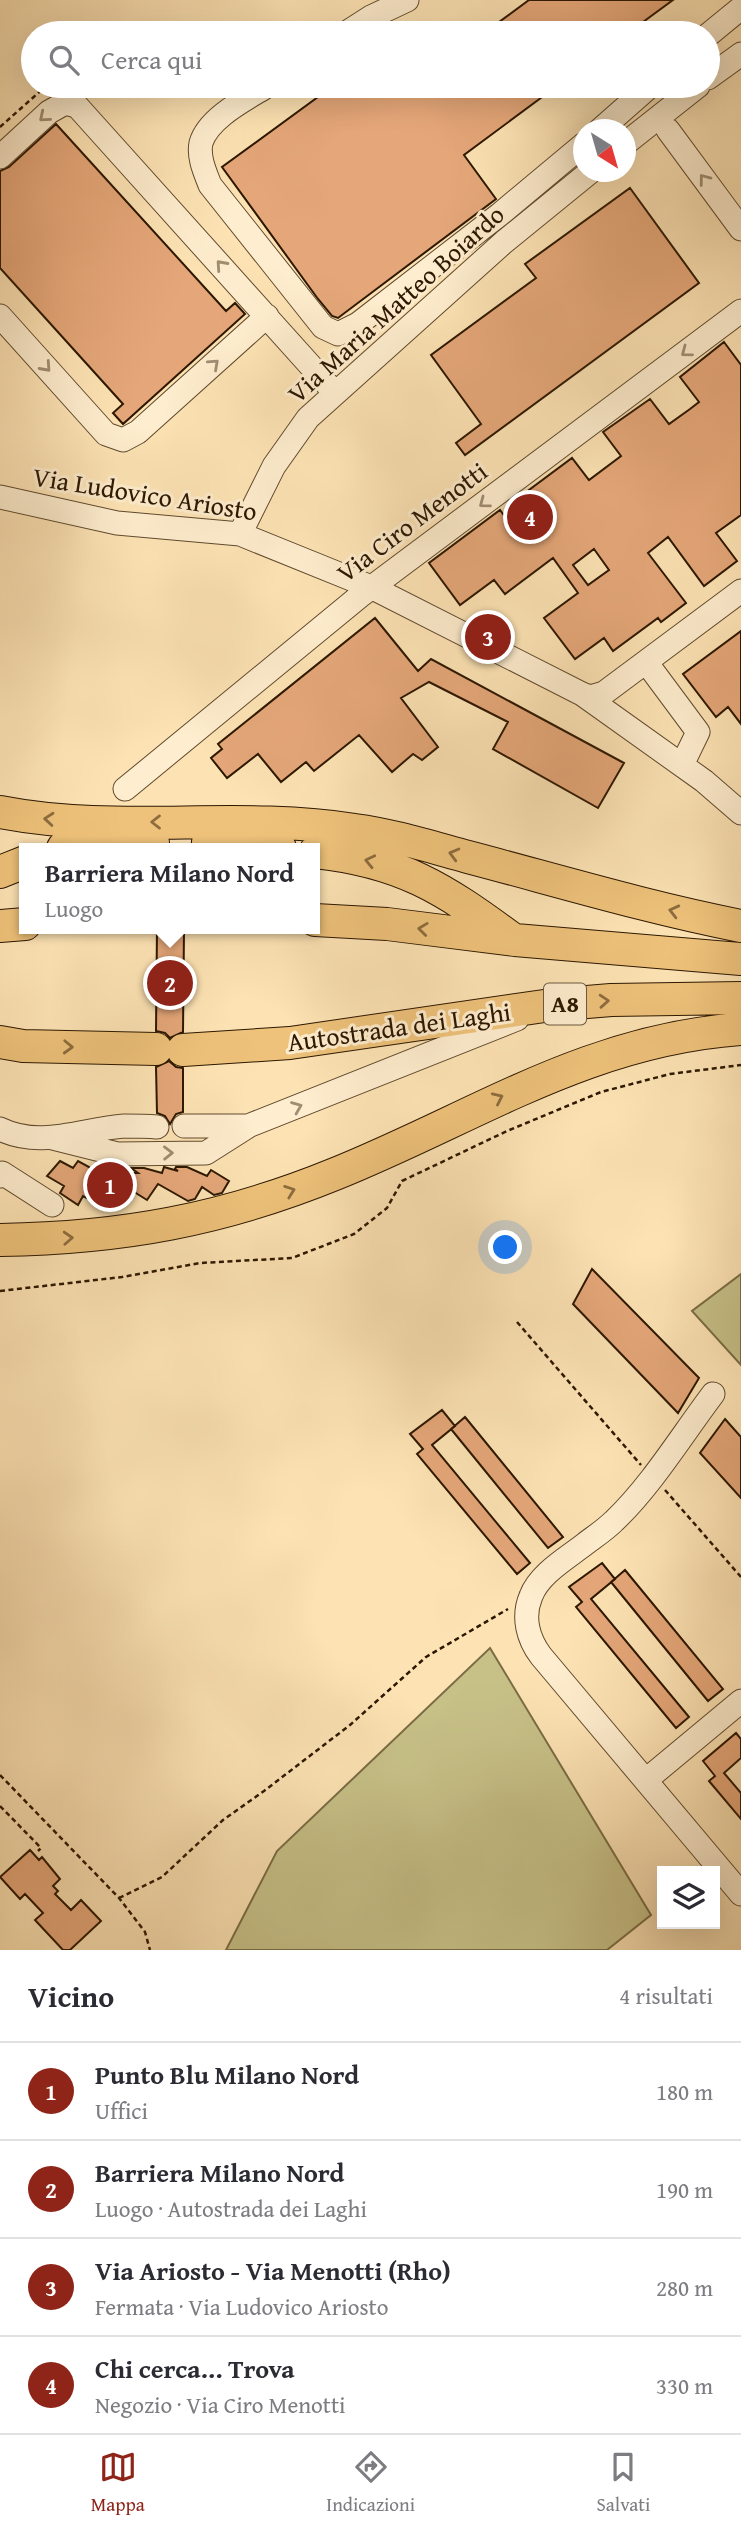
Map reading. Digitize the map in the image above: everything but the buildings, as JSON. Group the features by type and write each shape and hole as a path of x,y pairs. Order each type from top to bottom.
{"highway":[{"path":"0,812 98,822 288,823 354,830 741,926"},
{"path":"156,843 230,843"},
{"name":"A8","path":"320,853 379,863 430,883 515,940"},
{"path":"0,872 19,864"},
{"name":"A8","path":"320,920 387,924 515,940 741,959"},
{"path":"0,926 19,924"},
{"name":"Autostrada dei Laghi","path":"0,1042 23,1046 170,1049 290,1043 551,1005 611,1000 741,998"},
{"path":"0,1240 90,1236 159,1227 215,1215 335,1174 516,1090 579,1064 657,1042 714,1031 741,1029"}],"street":[{"path":"365,21 407,0"},
{"path":"720,25 741,8"},
{"path":"720,69 741,54"},
{"path":"249,98 218,118 201,142 202,163 210,185 323,327 338,334 358,324 488,224 573,152"},
{"path":"612,119 636,98"},
{"path":"636,134 682,98"},
{"path":"0,157 49,112 65,103 77,106 335,393"},
{"path":"668,130 741,229"},
{"name":"Via Maria Matteo Boiardo","path":"240,534 274,466 308,418 504,242 578,182"},
{"name":"Via Ciro Menotti","path":"125,789 371,587 741,311"},
{"path":"0,316 106,434 123,440 138,432 267,316"},
{"name":"Via Ludovico Ariosto","path":"0,497 117,523 240,534 371,587 582,694 682,765 741,813"},
{"path":"582,694 590,696 604,693 741,591"},
{"path":"646,662 698,732 682,765"},
{"path":"53,1138 117,1154 206,1153 248,1126 551,1005"},
{"path":"0,1129 12,1135 29,1138 53,1138 123,1126 157,1126"},
{"path":"184,1126 248,1126"},
{"path":"0,1176 2,1173 52,1205"},
{"path":"713,1394 652,1476 614,1521 546,1576 529,1598 527,1622 530,1641 741,1894"},
{"path":"646,1780 741,1701"}],"path":[{"path":"0,127 33,98"},
{"path":"0,1292 122,1277 200,1263 292,1258 354,1234 387,1208 402,1181 507,1131 601,1092 670,1074 741,1065"},
{"path":"517,1322 741,1577"},
{"path":"119,1898 162,1877 223,1820 350,1725 426,1657 529,1598"},
{"path":"0,1775 119,1898 145,1932 150,1950"},
{"path":"0,1806 41,1848 38,1852"}],"shaded area":[{"path":"741,1274 741,1365 692,1311"},
{"path":"490,1648 651,1915 607,1950 226,1950 277,1851"}],"place":[{"name":"Chi cerca... Trova","path":"530,517"},
{"name":"Via Ariosto - Via Menotti (Rho)","path":"488,637"},
{"name":"Barriera Milano Nord","path":"170,983"},
{"name":"Punto Blu Milano Nord","path":"110,1185"}]}
